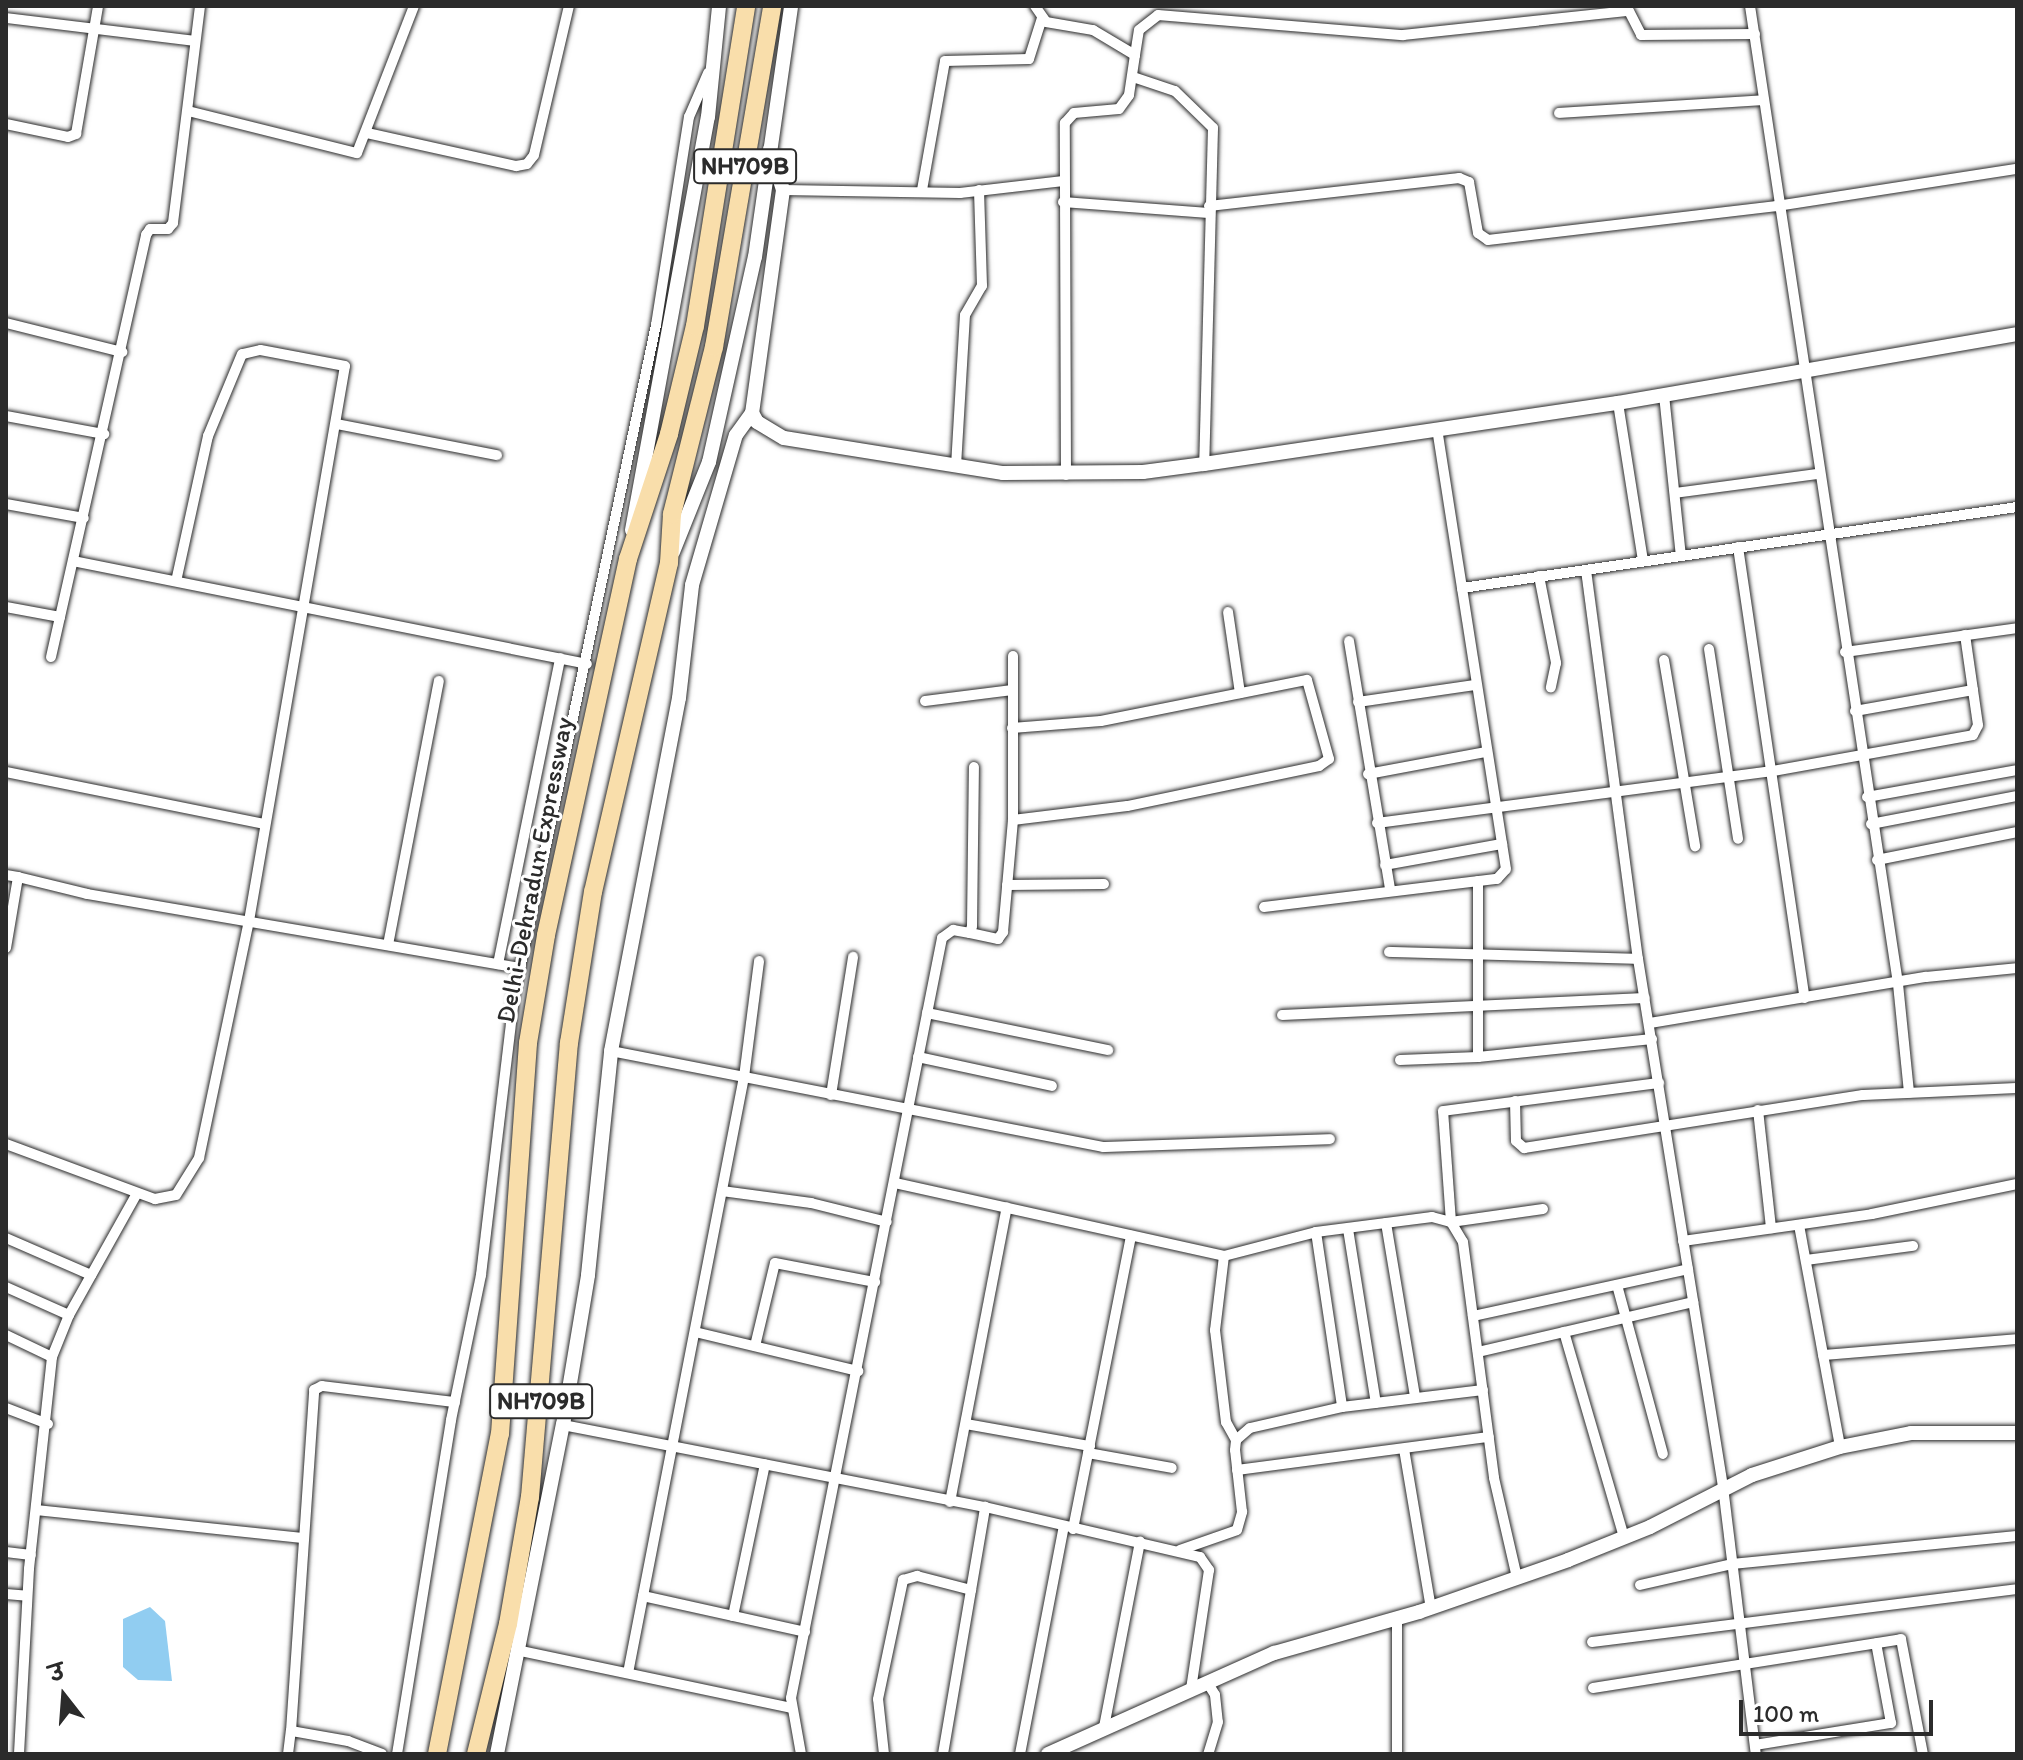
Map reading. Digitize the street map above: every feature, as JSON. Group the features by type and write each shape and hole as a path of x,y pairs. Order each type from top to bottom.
{"highway":[{"name":"Delhi-Dehradun Expressway","path":"437,1754 500,1434 528,1043 546,935 628,559 669,434 695,326 746,6"},
{"name":"NH709B","path":"476,1754 508,1624 530,1497 569,1043 593,892 669,563 672,514 718,326 772,6"}],"street":[{"path":"6,124 68,137 76,134 98,6"},
{"path":"51,657 104,434 146,235 150,229 168,229 173,223 200,6"},
{"path":"188,111 351,152 361,150 414,6"},
{"path":"367,133 516,166 527,164 534,155 569,6"},
{"path":"628,559 637,489 708,117 708,73 719,6"},
{"path":"669,563 709,462 755,257 791,6"},
{"path":"1035,6 1042,18 1093,30 1135,55"},
{"path":"1750,6 1777,206 1898,984 1909,1092"},
{"path":"1066,475 1063,181 1068,116 1119,109 1129,95 1139,30 1150,17 1191,11 1403,35 1629,11 1641,35 1755,34"},
{"path":"6,18 195,41"},
{"path":"922,190 945,61 1029,59 1042,18"},
{"path":"397,1754 455,1402 481,1275 521,968 656,325 689,117 708,73"},
{"path":"1133,77 1175,91 1210,123 1204,464"},
{"path":"1559,113 1763,100"},
{"path":"497,1754 521,1651 563,1425 588,1275 611,1051 679,698 692,585 736,435 752,413 783,190 770,149"},
{"path":"1063,202 1209,210 1459,178 1469,182 1478,233 1488,240 1777,206 2017,169"},
{"path":"783,190 979,190 1063,181"},
{"path":"956,466 965,315 982,286 979,190"},
{"path":"6,323 122,352"},
{"path":"752,413 766,429 784,438 956,466 1066,475 1204,464 1618,403 2017,334"},
{"path":"6,1144 136,1195 155,1199 176,1195 199,1158 249,921 345,366 260,350 242,354 208,436 176,581"},
{"path":"1664,395 1681,556"},
{"path":"1618,403 1643,561"},
{"path":"6,416 104,434"},
{"path":"337,424 497,455"},
{"path":"1264,907 1478,881 1503,875 1502,844 1485,752 1437,428"},
{"path":"1675,493 1818,474"},
{"path":"6,504 84,518"},
{"path":"1462,588 2017,507"},
{"path":"1738,547 1805,998"},
{"path":"73,561 587,664"},
{"path":"1586,570 1638,959 1723,1487 1755,1750 1891,1723 1876,1643"},
{"path":"1539,576 1556,663 1551,687"},
{"path":"6,607 60,617"},
{"path":"1228,612 1240,693"},
{"path":"1845,652 2017,628"},
{"path":"1377,823 1615,789 1773,771 1977,734 1965,635"},
{"path":"1349,641 1368,774 1390,890"},
{"path":"1709,649 1738,839"},
{"path":"801,1754 791,1708 942,938 953,930 1000,939 1013,820 1013,656"},
{"path":"498,964 560,658"},
{"path":"1664,660 1695,846"},
{"path":"1012,728 1101,721 1307,680 1328,762 1127,806 1013,820"},
{"path":"388,945 439,681"},
{"path":"1358,702 1475,685"},
{"path":"925,701 1012,690"},
{"path":"1855,711 1973,690"},
{"path":"1368,774 1485,752"},
{"path":"970,933 974,767"},
{"path":"1867,797 2017,770"},
{"path":"6,772 264,824"},
{"path":"1871,824 2017,796"},
{"path":"1877,860 2017,832"},
{"path":"1385,865 1502,844"},
{"path":"6,875 521,968"},
{"path":"6,948 18,877"},
{"path":"1478,881 1478,1057"},
{"path":"1007,885 1104,884"},
{"path":"1389,952 1478,952 1638,959"},
{"path":"831,1095 853,957"},
{"path":"628,1673 744,1077 759,961"},
{"path":"1650,1023 2017,968"},
{"path":"1282,1015 1645,998"},
{"path":"927,1013 1108,1050"},
{"path":"1400,1060 1478,1057 1652,1039"},
{"path":"611,1051 1119,1149 1330,1139"},
{"path":"918,1057 1052,1086"},
{"path":"1517,1578 1489,1437 1463,1242 1451,1222 1453,1201 1442,1114 1447,1109 1659,1083"},
{"path":"1515,1101 1520,1148 1758,1110 1909,1092 2017,1088"},
{"path":"1758,1110 1771,1228"},
{"path":"895,1183 1224,1256 1316,1232 1432,1217 1451,1222 1543,1209"},
{"path":"1683,1241 1799,1225 2017,1184"},
{"path":"722,1191 811,1203 887,1222"},
{"path":"19,1754 27,1596 48,1424 52,1357 69,1315 136,1195"},
{"path":"950,1502 1007,1207"},
{"path":"1386,1223 1415,1397"},
{"path":"1799,1225 1840,1447"},
{"path":"1348,1229 1376,1403"},
{"path":"1316,1232 1342,1407"},
{"path":"1020,1754 1089,1449 1131,1236"},
{"path":"6,1238 91,1275"},
{"path":"1806,1260 1913,1246"},
{"path":"1180,1550 1237,1530 1242,1512 1236,1440 1226,1422 1214,1316 1224,1256"},
{"path":"755,1346 775,1263 875,1282"},
{"path":"1473,1316 1688,1269"},
{"path":"1617,1285 1663,1454"},
{"path":"6,1287 69,1315"},
{"path":"1478,1352 1693,1302"},
{"path":"695,1332 858,1371"},
{"path":"1564,1332 1624,1537"},
{"path":"6,1335 52,1357"},
{"path":"1823,1355 2017,1339"},
{"path":"288,1754 317,1388 455,1402"},
{"path":"1236,1440 1261,1424 1342,1407 1483,1390"},
{"path":"6,1408 48,1424"},
{"path":"966,1424 1172,1468"},
{"path":"563,1425 985,1507 1200,1557 1209,1570 1191,1689"},
{"path":"1048,1754 1274,1653 1431,1608 1517,1578 1624,1537 1723,1487 1840,1447 1911,1433 2017,1433"},
{"path":"1237,1470 1489,1437"},
{"path":"1404,1449 1431,1608"},
{"path":"733,1616 765,1464"},
{"path":"943,1754 985,1507"},
{"path":"36,1510 303,1538"},
{"path":"1640,1585 1732,1564 2017,1536"},
{"path":"1104,1727 1140,1541"},
{"path":"6,1552 31,1555"},
{"path":"884,1754 878,1699 903,1580 917,1576 971,1590"},
{"path":"1592,1642 1740,1621 2017,1589"},
{"path":"6,1594 27,1596"},
{"path":"643,1596 805,1632"},
{"path":"1397,1618 1397,1754"},
{"path":"1593,1688 1901,1639 1905,1644 1923,1754"},
{"path":"521,1651 791,1708"},
{"path":"1207,1682 1215,1695 1218,1722 1208,1754"},
{"path":"291,1731 348,1741 382,1754"}],"water":[{"path":"150,1607 165,1621 172,1681 138,1680 123,1667 123,1619"}]}
